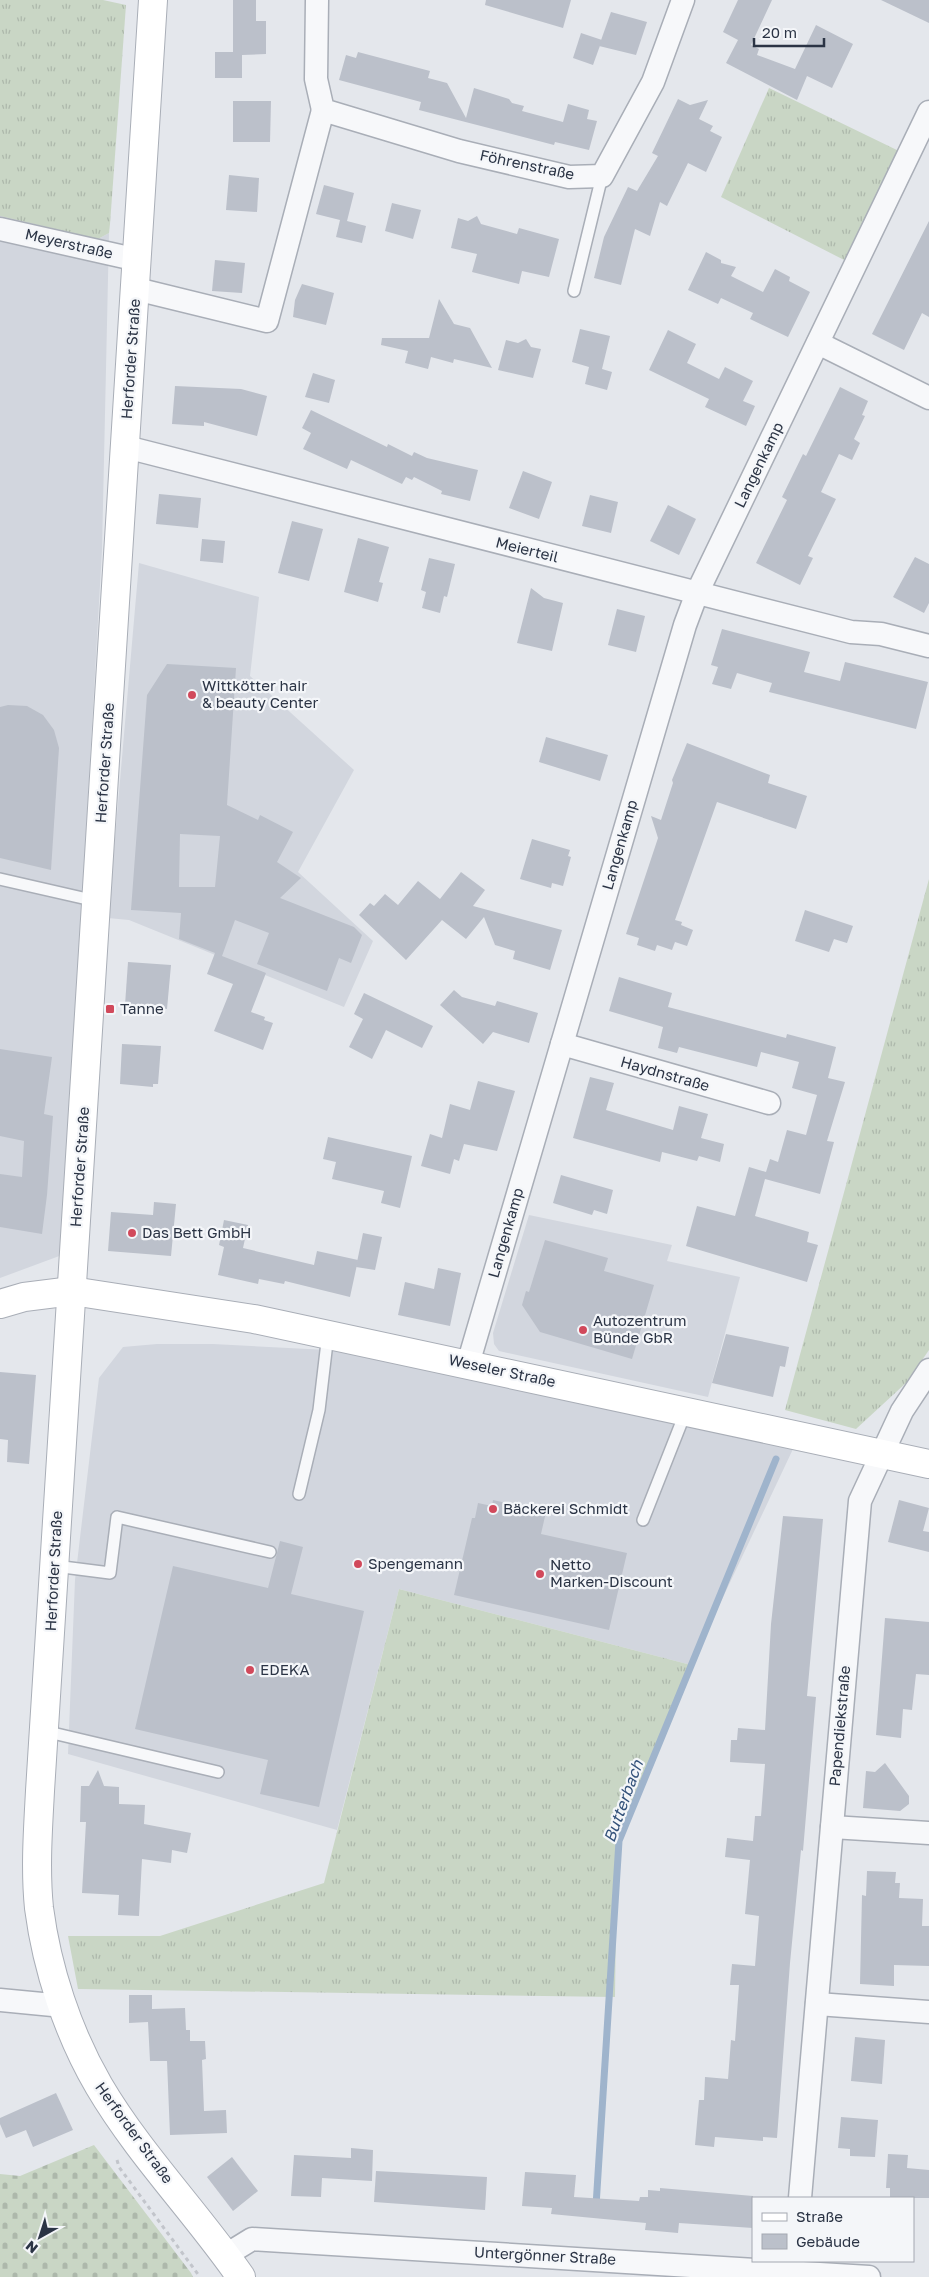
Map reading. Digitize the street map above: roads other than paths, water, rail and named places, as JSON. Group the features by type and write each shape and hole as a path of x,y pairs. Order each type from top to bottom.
{"main road":[{"name":"Herforder Straße","path":"153,0 37,1856 39,1907 48,1954 63,2006 80,2050 99,2086 120,2118 234,2266"},
{"name":"Weseler Straße","path":"0,1304 24,1297 72,1291 254,1319 929,1464"}],"street":[{"path":"136,289 267,321 323,110 316,79 317,0"},
{"path":"602,176 653,82 683,0"},
{"name":"Föhrenstraße","path":"323,110 459,151 569,177 602,176"},
{"name":"Langenkamp","path":"468,1364 685,625 697,593 929,112"},
{"name":"Meyerstraße","path":"0,229 138,260"},
{"path":"818,342 929,398"},
{"name":"Meierteil","path":"126,447 851,632 880,634 929,646"},
{"name":"Haydnstraße","path":"562,1044 769,1103"},
{"name":"Papendiekstraße","path":"800,2197 860,1501 902,1411 929,1370"},
{"path":"832,1827 929,1833"},
{"path":"0,2000 63,2006"},
{"path":"817,2004 929,2012"},
{"name":"Untergönner Straße","path":"234,2266 252,2239 794,2270 869,2277"}],"lane":[{"path":"574,291 602,176"},
{"path":"0,879 96,901"},
{"path":"299,1494 319,1410 328,1334"},
{"path":"643,1520 686,1411"},
{"path":"55,1566 110,1573 116,1517 270,1552"},
{"path":"44,1731 218,1772"}],"waterway":[{"name":"Butterbach","path":"596,2206 619,1841 776,1459"}],"place":[{"name":"Wittkötter hair & beauty Center","path":"192,695"},
{"name":"Tanne","path":"110,1009"},
{"name":"Das Bett GmbH","path":"132,1233"},
{"name":"Autozentrum Bünde GbR","path":"583,1330"},
{"name":"Bäckerei Schmidt","path":"493,1509"},
{"name":"Spengemann","path":"358,1564"},
{"name":"Netto Marken-Discount","path":"540,1574"},
{"name":"EDEKA","path":"250,1670"}]}
